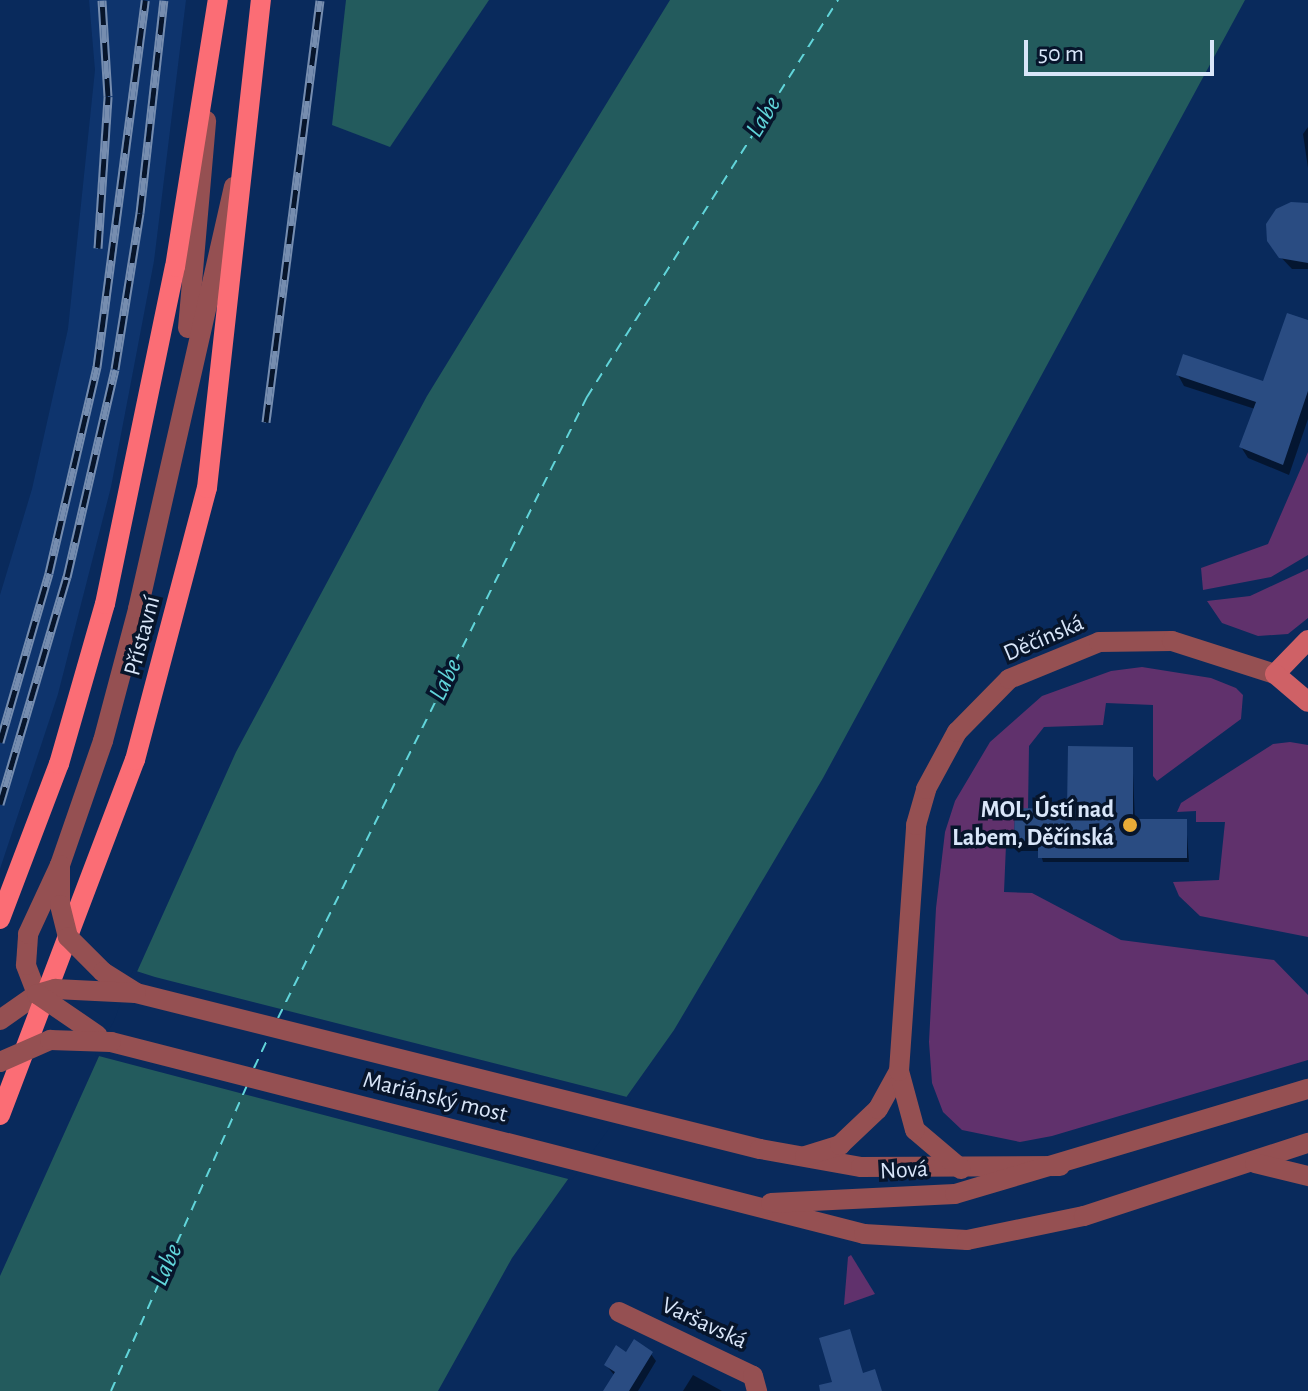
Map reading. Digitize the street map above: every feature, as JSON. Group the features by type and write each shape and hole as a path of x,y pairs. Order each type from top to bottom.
{"main road":[{"name":"Přístavní","path":"0,919 59,764 105,604 210,66 218,0"},
{"name":"Přístavní","path":"0,1115 135,760 175,622 207,488 261,0"},
{"path":"1275,674 1308,640"},
{"name":"Děčínská","path":"1275,674 1306,696"}],"street":[{"name":"Přístavní","path":"169,475 195,273 210,66"},
{"name":"Přístavní","path":"60,865 103,741 169,475 243,148"},
{"name":"Děčínská","path":"961,1169 915,1130 899,1071 916,825 940,760 977,708 1009,679 1099,642 1172,641 1275,674"},
{"name":"Mariánský most","path":"60,865 60,905 68,937 103,972 136,993"},
{"path":"37,994 26,948 38,906 60,865"},
{"name":"Mariánský most","path":"0,1020 37,994 55,989 136,993 760,1149"},
{"name":"Mariánský most","path":"37,994 71,1021 111,1042"},
{"name":"Mariánský most","path":"0,1062 50,1040 111,1042 747,1204"},
{"name":"Děčínská","path":"803,1157 840,1145 878,1109 899,1071"},
{"name":"Nová","path":"747,1204 955,1194 1060,1166 1308,1089"},
{"path":"747,1204 864,1234 967,1240 1084,1216 1255,1163 1308,1143"},
{"name":"Nová","path":"760,1149 861,1167 961,1169 1060,1166"},
{"path":"1255,1163 1308,1176"},
{"name":"Varšavská","path":"619,1312 753,1376 757,1391"}],"shaded area":[{"path":"89,0 186,0 154,261 111,487 58,694 0,869 0,595 32,489 68,329 95,70"},
{"path":"1308,452 1308,555 1271,577 1203,590 1201,568 1268,544"},
{"path":"1308,569 1308,618 1288,634 1258,636 1222,623 1207,601 1250,596"},
{"path":"1142,667 1211,678 1236,688 1243,695 1241,719 1157,781 1153,776 1153,705 1106,703 1103,725 1044,727 1029,746 1028,810 1015,808 1014,846 1006,845 1004,892 1032,893 1121,940 1274,960 1308,995 1308,1060 1052,1136 1020,1142 962,1130 943,1112 932,1083 929,1042 936,908 945,832 955,801 990,742 1042,696 1111,671"},
{"path":"1290,742 1308,745 1308,937 1200,916 1179,896 1173,882 1219,880 1225,822 1196,822 1196,811 1177,812 1181,803 1273,744"},
{"path":"851,1255 875,1294 844,1305 848,1257"}],"water":[{"path":"346,0 489,0 390,147 332,125"},
{"name":"Labe","path":"670,0 1245,0 823,778 674,1030 512,1258 438,1391 0,1391 0,1276 236,752 427,396"}],"pier":[{"path":"133,970 631,1098 572,1180 95,1055 114,1021"}],"building":[{"path":"1291,202 1308,203 1308,263 1279,258 1267,241 1266,224 1276,209"},
{"path":"1287,313 1308,320 1308,391 1283,465 1239,447 1256,402 1176,375 1183,354 1263,381"},
{"path":"1068,746 1133,747 1133,819 1187,819 1187,858 1038,858 1038,847 1014,846 1015,808 1067,809"},
{"path":"850,1329 863,1373 875,1369 882,1391 820,1391 819,1385 832,1382 819,1338"},
{"path":"634,1339 653,1352 629,1391 603,1391 615,1372 604,1365 616,1345 626,1352"}],"ferry route":[{"path":"278,1018 587,397 838,0"},
{"path":"254,1068 270,1034"},
{"path":"111,1391 247,1085"}],"railway":[{"path":"98,248 108,96 102,0"},
{"path":"0,742 49,573 97,367 145,0"},
{"path":"0,804 67,577 115,369 140,213 164,0"},
{"path":"266,422 320,0"}],"place":[{"name":"MOL, Ústí nad Labem, Děčínská","path":"1130,825"}]}
